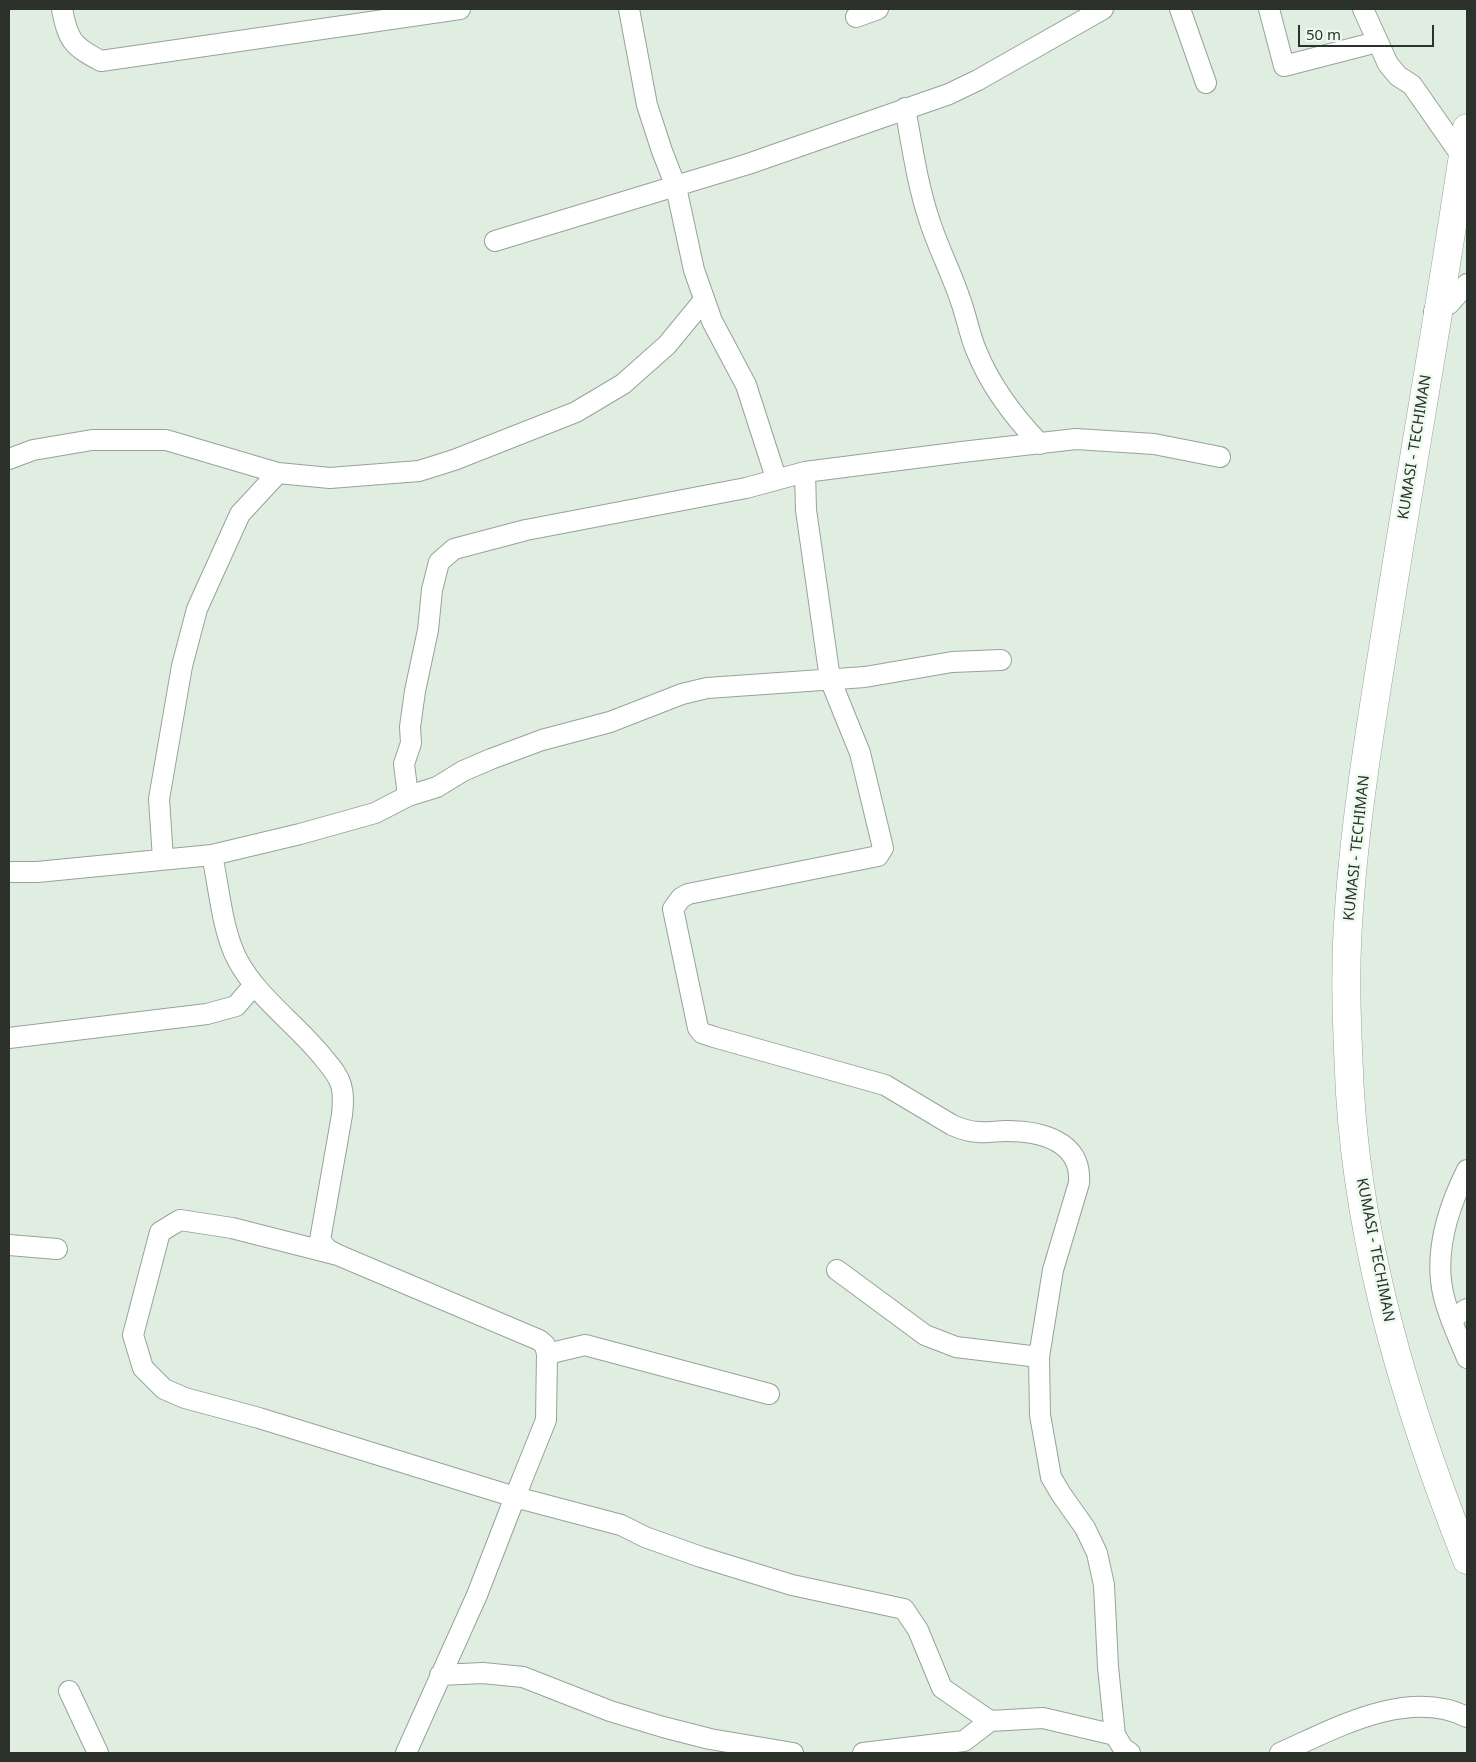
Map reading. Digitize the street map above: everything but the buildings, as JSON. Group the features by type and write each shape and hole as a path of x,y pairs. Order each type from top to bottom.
{"highway":[{"name":"KUMASI - TECHIMAN","path":"1467,128 1356,828 1348,913 1347,1003 1350,1094 1355,1144 1370,1235 1384,1301 1405,1384 1423,1440 1467,1560"}],"street":[{"path":"62,9 67,35 83,52 101,61 460,9"},
{"path":"629,9 647,105 676,187 694,270 712,321 737,364 746,385 776,478"},
{"path":"856,17 878,9"},
{"path":"495,241 748,164 949,94 978,80 1030,48 1104,9"},
{"path":"1180,9 1206,83"},
{"path":"1269,9 1284,66 1377,42"},
{"path":"1363,9 1388,64 1398,76 1412,85 1463,158"},
{"path":"905,108 916,168 928,218 944,264 959,296 977,352 1009,407 1040,444"},
{"path":"1426,382 1434,312 1449,304 1467,284"},
{"path":"9,459 33,450 92,440 166,440 278,473 330,478 419,471 454,460 576,412 623,384 668,345 704,300"},
{"path":"408,796 404,764 412,743 410,727 415,691 439,562 454,549 526,530 746,488 776,478 805,472 962,452 1076,439 1154,444 1220,457"},
{"path":"805,472 806,510 830,679 860,753 883,848 882,852 869,858 761,878 688,894 681,898 674,909 698,1028 702,1033 714,1037 885,1085 952,1126 964,1130 1024,1132 1048,1136 1071,1151 1080,1170 1053,1270 1039,1357 1040,1415 1052,1477 1061,1494 1085,1528 1097,1553 1104,1584 1108,1667 1115,1735 1123,1748 1130,1753"},
{"path":"163,859 159,799 182,666 197,609 240,514 278,473"},
{"path":"9,872 37,872 212,855 375,813 408,796 437,787 463,771 491,759 542,740 610,722 682,694 707,688 891,674 952,662 1001,660"},
{"path":"212,855 230,940 237,958 254,985 305,1034 334,1071 341,1084 344,1098 342,1115 320,1240 327,1249 338,1255 539,1340 545,1345 547,1354 546,1420 477,1595 406,1753"},
{"path":"9,1038 206,1014 236,1006 254,985"},
{"path":"1467,1170 1458,1188 1446,1223 1441,1249 1440,1274 1444,1296 1459,1314 1467,1358"},
{"path":"338,1255 232,1228 180,1220 160,1232 133,1335 143,1368 164,1389 185,1398 259,1418 515,1498 621,1525 645,1537 792,1584 904,1609 918,1630 942,1688 990,1721"},
{"path":"9,1245 57,1249"},
{"path":"837,1270 925,1334 956,1347 1039,1357"},
{"path":"547,1354 585,1345 769,1394"},
{"path":"440,1675 483,1673 523,1677 610,1711 663,1727 793,1753"},
{"path":"69,1691 98,1753"},
{"path":"1280,1753 1332,1729 1384,1712 1436,1707 1450,1709 1467,1717"},
{"path":"863,1753 964,1741 990,1721 1042,1718 1115,1735"}]}
